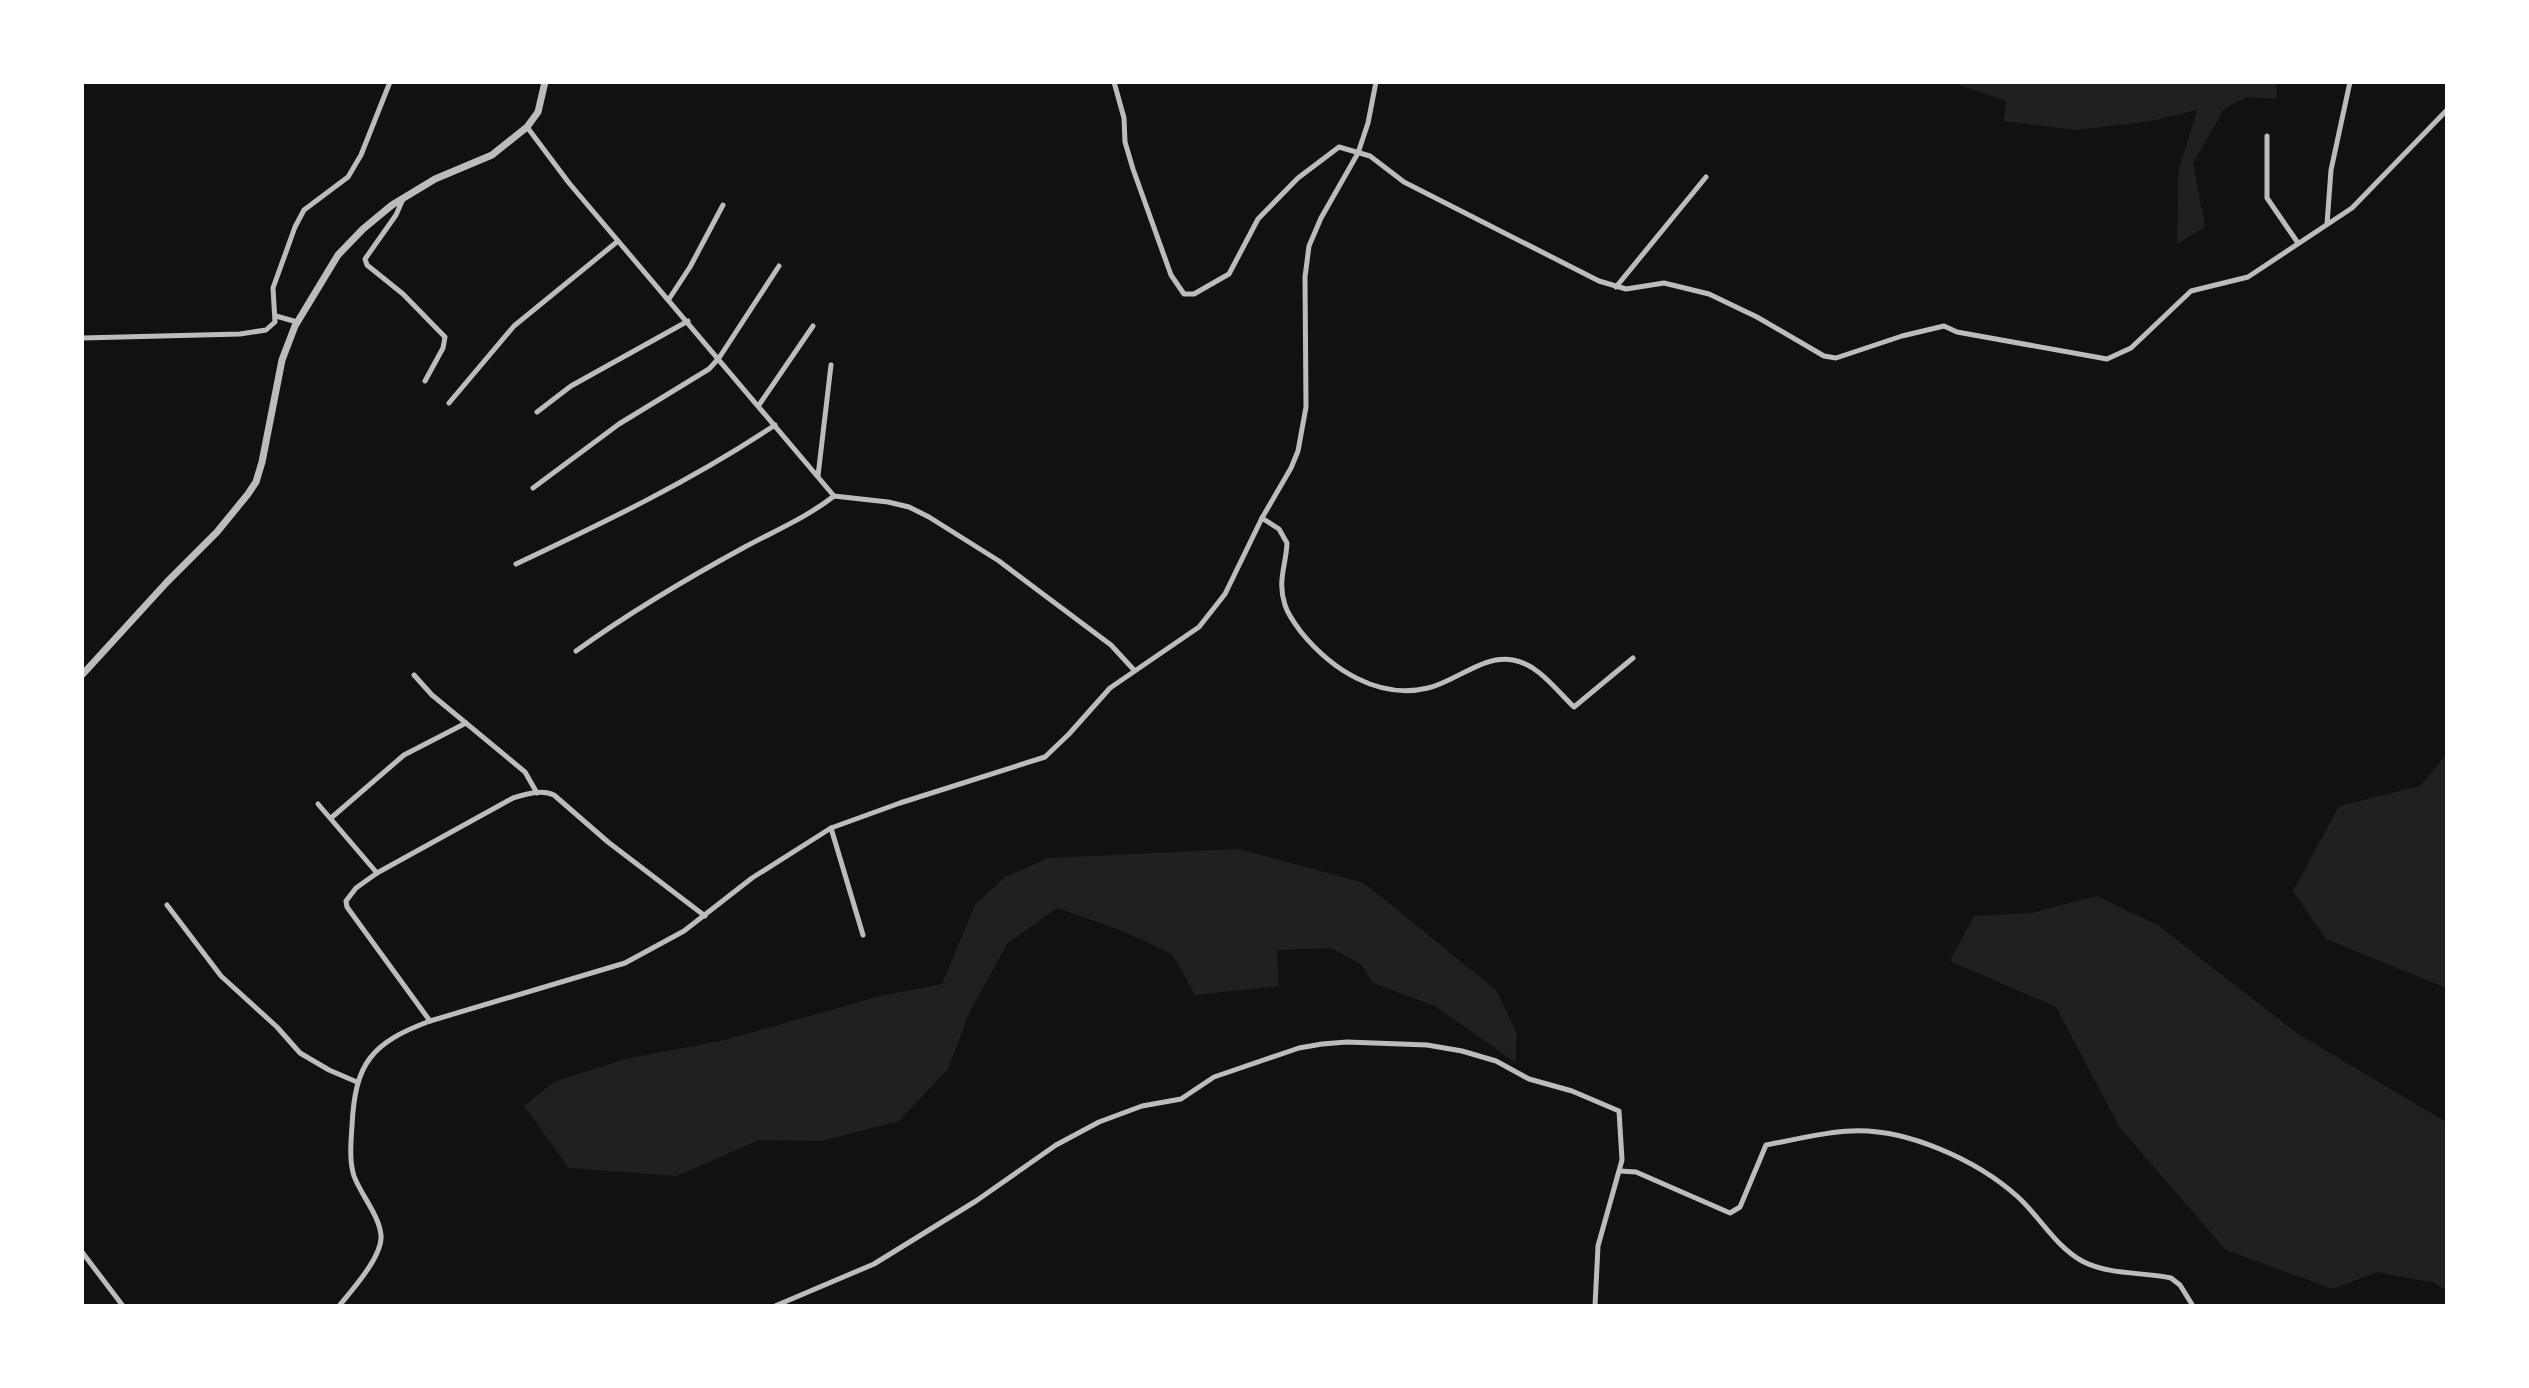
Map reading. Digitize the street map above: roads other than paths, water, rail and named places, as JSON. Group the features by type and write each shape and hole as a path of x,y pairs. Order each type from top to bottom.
{"street":[{"path":"82,338 240,334 266,330 275,322 273,288 295,227 304,210 348,177 361,155 390,82"},
{"path":"82,675 167,582 217,532 248,494 259,473 282,360 297,322 347,244 403,199 435,180 492,155 527,127 538,112 545,82"},
{"path":"1114,82 1124,118 1125,142 1133,169 1171,275 1184,294 1194,294 1229,274 1258,219 1298,178 1340,147 1379,162 1404,182 1576,270 1626,289 1664,283 1708,294 1757,316 1824,356 1836,358 1902,336 1944,326 1957,332 2107,359 2131,348 2191,291 2248,277 2352,208 2446,111"},
{"path":"339,1305 369,1266 380,1244 381,1234 353,1172 351,1131 357,1082 365,1064 378,1050 406,1031 430,1021 619,966 658,947 705,916 753,878 831,828 900,803 1044,757 1069,734 1110,688 1134,670 1182,641 1214,611 1262,518 1291,468 1302,434 1306,407 1305,278 1309,246 1321,218 1358,153 1368,123 1376,82"},
{"path":"2327,224 2331,170 2350,82"},
{"path":"527,127 618,241 834,496"},
{"path":"2267,136 2267,198 2298,243"},
{"path":"1616,287 1706,177"},
{"path":"403,199 396,215 365,259 367,265 403,294 445,337 442,348 424,381"},
{"path":"669,299 690,267 723,205"},
{"path":"449,403 514,326 618,241"},
{"path":"533,489 620,424 710,369 779,266"},
{"path":"276,316 297,322"},
{"path":"537,412 571,386 688,321"},
{"path":"759,405 813,326"},
{"path":"818,476 831,365"},
{"path":"516,564 688,480 725,459 775,425"},
{"path":"576,651 603,631 707,568 807,516 834,496 888,502 909,507 929,517 999,561 1111,645 1134,670"},
{"path":"1262,518 1279,529 1287,543 1280,582 1285,608 1295,625 1326,658 1342,671 1379,688 1418,690 1430,688 1484,664 1498,660 1513,660 1545,678 1574,707 1633,658"},
{"path":"414,675 432,695 525,772 537,793"},
{"path":"331,818 404,755 466,723"},
{"path":"430,1021 347,907 346,901 377,873 526,793 554,795 608,842 705,916"},
{"path":"318,804 377,873"},
{"path":"831,828 864,935"},
{"path":"167,905 221,976 277,1027 300,1053 328,1070 357,1082"},
{"path":"775,1305 874,1264 960,1212 1056,1145 1100,1122 1142,1106 1181,1099 1214,1077 1248,1067 1271,1056 1322,1044 1427,1045 1462,1050 1496,1060 1542,1084 1572,1091 1619,1111 1622,1150 1620,1171 1598,1246 1595,1305"},
{"path":"1620,1171 1642,1174 1730,1213 1740,1207 1766,1145 1854,1131 1906,1138 1962,1160 1995,1179 2024,1202 2076,1258 2097,1267 2171,1278 2180,1285 2193,1305"},
{"path":"82,1252 123,1305"}]}
